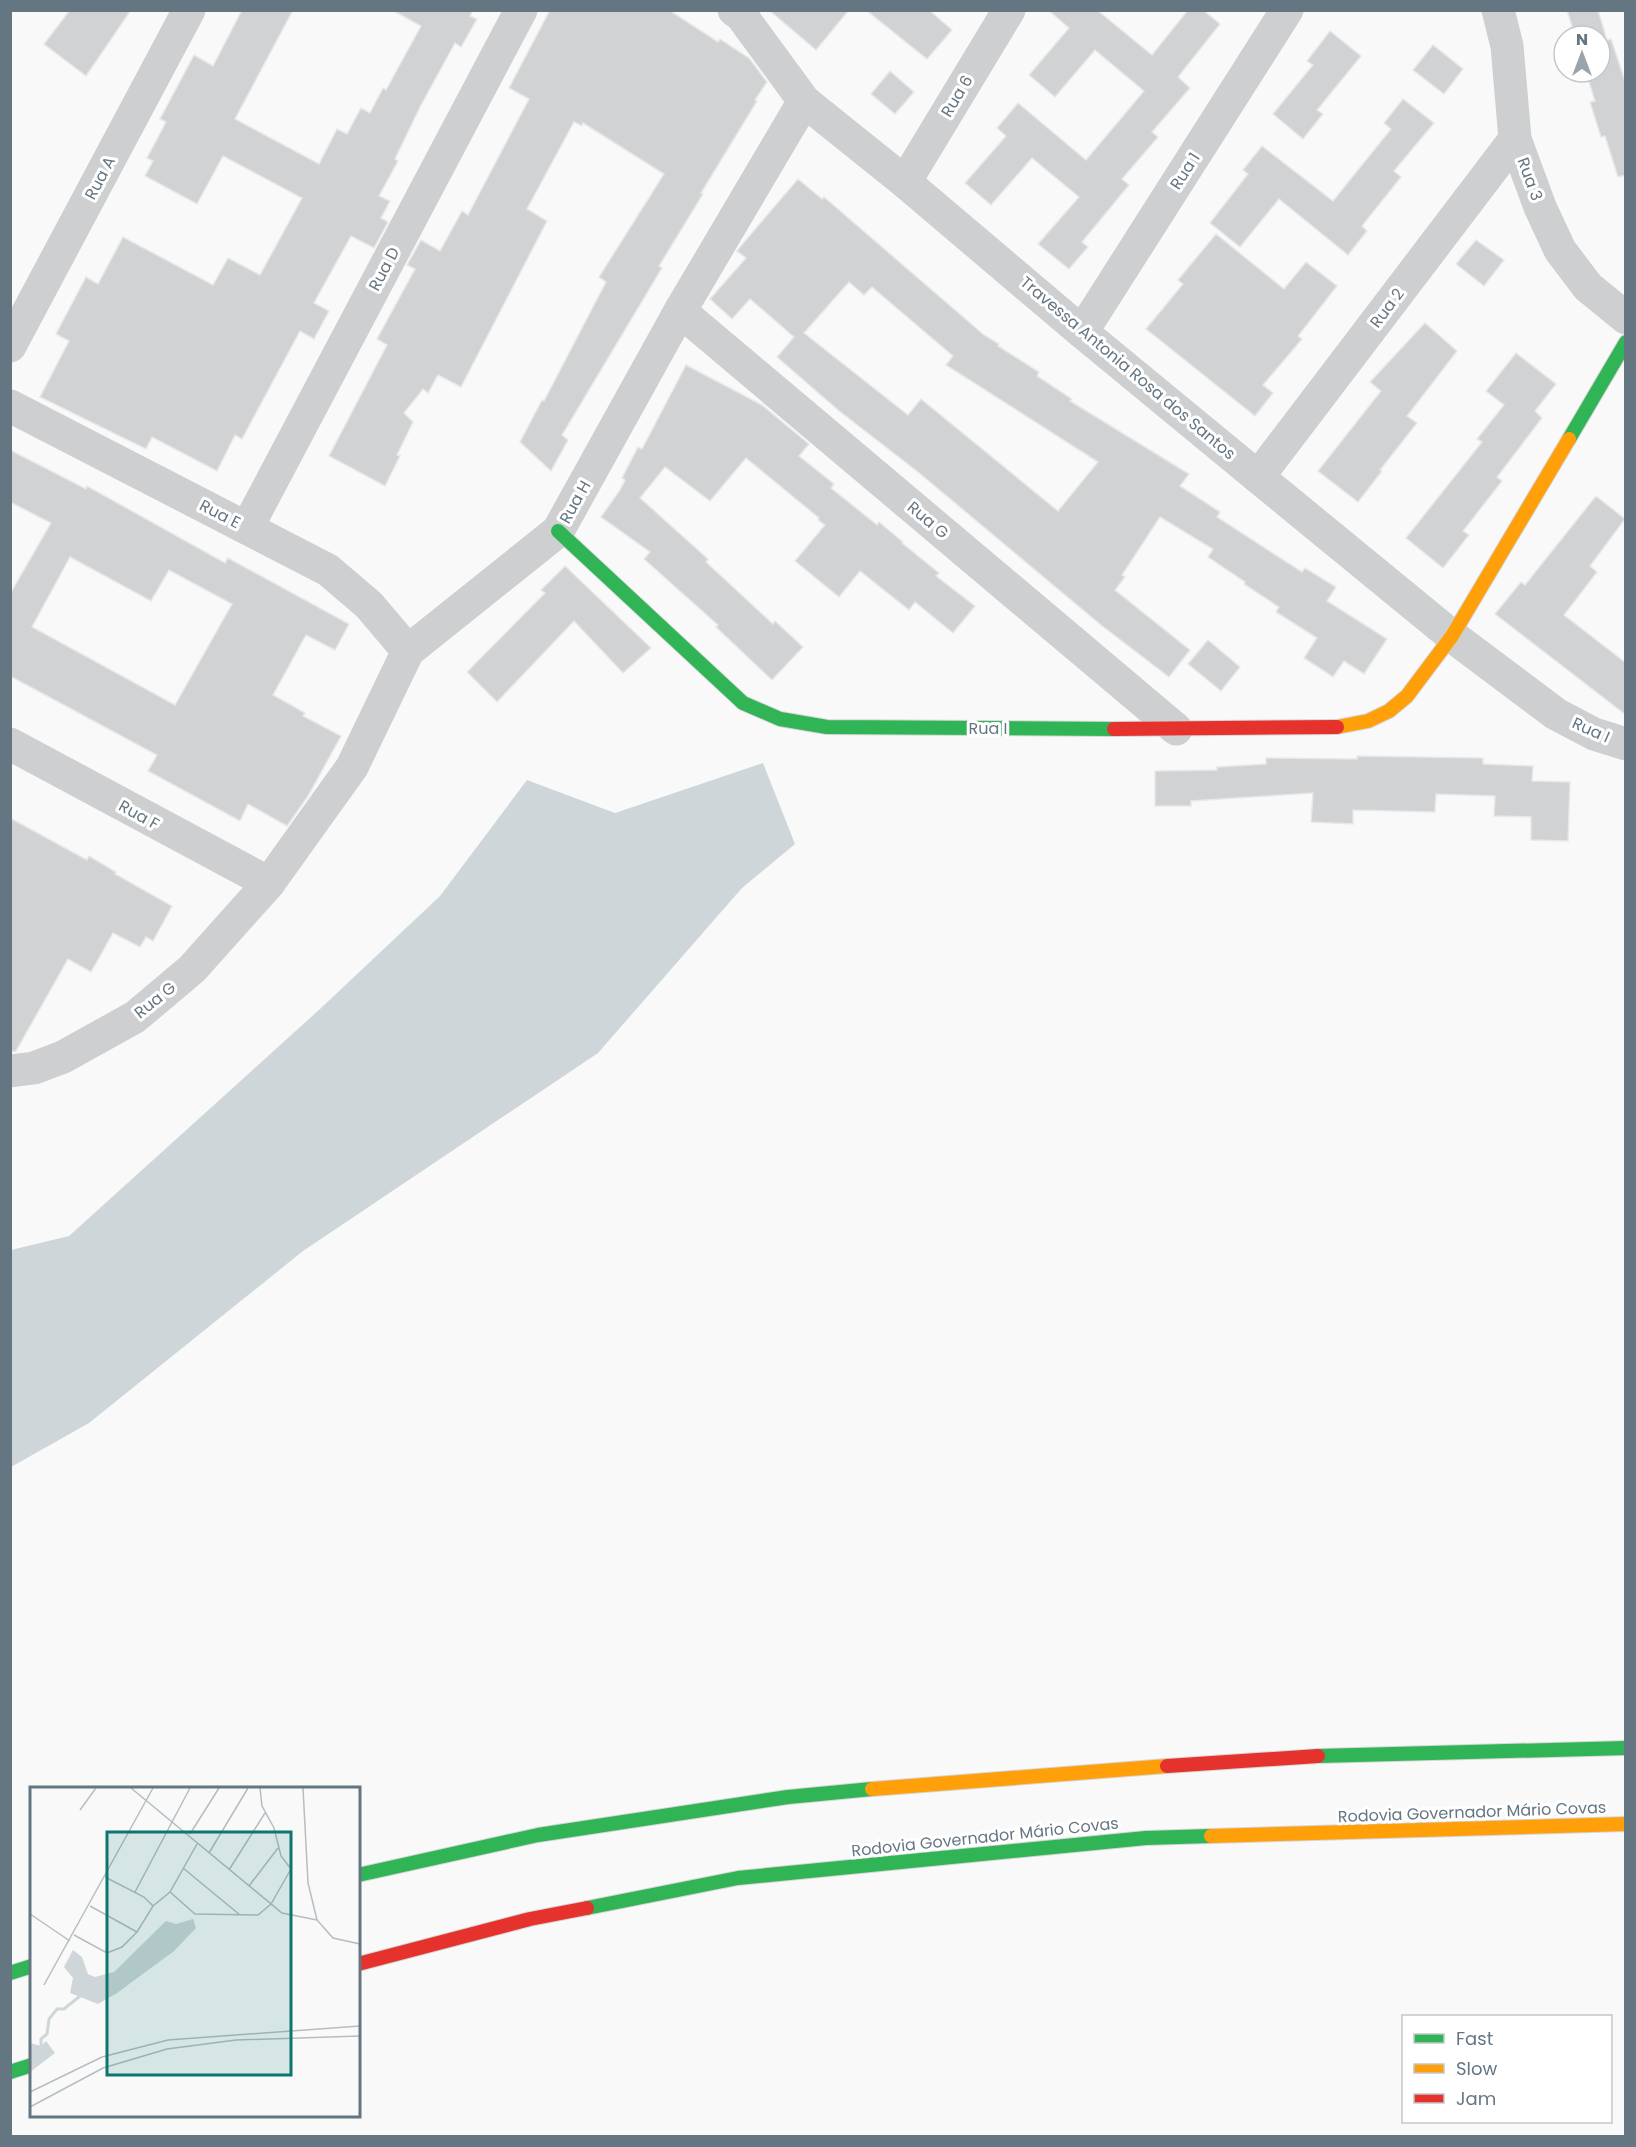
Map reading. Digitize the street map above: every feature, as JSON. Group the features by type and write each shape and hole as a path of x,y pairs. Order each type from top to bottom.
{"main road":[{"path":"1452,636 1626,342"},
{"name":"Rua I","path":"558,531 743,703 780,719 826,727 1176,729 1343,727 1368,721 1389,711 1407,696 1452,636"},
{"path":"360,1875 538,1835 788,1797 975,1780 1298,1757 1626,1748"},
{"name":"Rodovia Governador Mário Covas","path":"360,1963 530,1919 738,1878 973,1853 1146,1838 1626,1824"},
{"path":"10,1973 30,1967"},
{"path":"10,2072 30,2066"}],"street":[{"name":"Rua A","path":"10,346 189,10"},
{"name":"Rua D","path":"247,528 520,10"},
{"name":"Rua 6","path":"905,182 1009,10"},
{"name":"Rua 1","path":"1082,332 1287,10"},
{"name":"Rua 3","path":"1498,10 1507,46 1515,139 1540,207 1560,250 1588,287 1626,318"},
{"name":"Travessa Antonia Rosa dos Santos","path":"740,12 804,101 905,182 1082,332 1452,636"},
{"name":"Rua H","path":"269,883 352,767 408,651 558,531 680,311 804,101"},
{"name":"Rua 2","path":"1258,477 1515,139"},
{"name":"Rua G","path":"680,311 1176,729"},
{"name":"Rua E","path":"10,406 327,570 369,605 408,651"},
{"name":"Rua I","path":"1452,636 1556,714 1594,734 1626,744"},
{"name":"Rua F","path":"10,744 269,883"},
{"name":"Rua G","path":"10,1071 34,1068 63,1057 135,1017 192,969 269,883"}],"shaded area":[{"path":"763,763 795,844 742,888 598,1053 303,1251 89,1423 11,1467 11,1250 69,1236 320,1009 440,896 527,780 615,813"}],"building":[{"path":"70,10 131,10 86,76 44,44"},
{"path":"242,10 293,10 235,119 319,164 337,129 347,134 361,108 370,113 383,88 386,90 421,26 392,10 473,10 470,16 477,19 461,47 455,43 395,159 398,161 379,196 390,201 381,218 388,222 374,248 351,236 314,303 329,311 314,339 300,331 242,439 235,435 217,471 152,437 146,449 40,397 69,341 56,334 86,277 98,284 123,237 213,285 228,258 260,275 302,198 223,156 197,204 145,176 153,161 147,158 166,122 160,119 194,55 213,66"},
{"path":"550,10 669,10 718,42 720,39 749,58 767,82 659,266 662,268 562,435 568,440 551,471 520,442 606,282 599,277 664,174 583,123 582,126 574,122 527,209 547,221 461,387 438,375 428,393 423,389 404,413 413,422 385,486 329,456 387,345 377,339 415,269 407,265 421,240 440,251 462,211 468,215 529,99 509,88"},
{"path":"769,10 849,10 816,50"},
{"path":"866,10 929,10 952,30 927,59"},
{"path":"1048,10 1097,10 1152,55 1188,10 1203,10 1220,24 1178,77 1190,88 1152,132 1158,137 1122,179 1129,185 1082,242 1088,247 1069,269 1038,244 1079,197 1032,158 991,205 965,183 1006,136 997,128 1018,103 1086,160 1144,91 1095,50 1055,97 1029,75 1069,28"},
{"path":"1567,10 1598,10 1602,24 1571,24"},
{"path":"1330,31 1361,56 1317,110 1323,114 1303,139 1273,114 1313,65 1307,61"},
{"path":"1612,42 1626,84 1626,175 1618,177 1605,136 1601,137 1590,102 1595,101 1590,84 1612,84"},
{"path":"1433,45 1463,69 1444,94 1413,70"},
{"path":"890,71 914,92 895,114 871,94"},
{"path":"1403,99 1434,123 1394,171 1401,177 1362,226 1367,231 1348,255 1279,199 1240,247 1210,223 1248,174 1243,170 1262,146 1333,201 1391,129 1384,123"},
{"path":"798,179 822,199 824,197 984,335 1039,372 1037,376 1072,399 1070,401 1189,474 1180,486 1220,512 1217,517 1302,572 1305,568 1336,587 1327,601 1387,639 1364,674 1344,661 1333,677 1304,658 1317,638 1276,612 1279,607 1208,557 1213,549 1160,517 1122,575 1125,577 1115,590 1190,650 1169,677 1101,625 918,472 838,410 777,357 794,337 750,299 732,319 710,299 746,258 737,251","holes":["849,282 864,295 872,287 953,356 946,365 1098,462 1058,511 921,399 908,415 804,333"]},
{"path":"1216,234 1284,289 1306,262 1337,286 1298,336 1302,339 1263,385 1273,393 1255,416 1146,329 1183,284 1178,280"},
{"path":"1476,240 1504,260 1484,286 1456,264"},
{"path":"1425,323 1457,351 1407,416 1417,423 1358,502 1318,471 1381,391 1370,382"},
{"path":"1516,353 1556,384 1535,411 1542,418 1497,477 1502,481 1463,531 1469,535 1443,568 1406,538 1482,442 1477,439 1504,405 1486,391"},
{"path":"686,365 762,405 809,444 799,456 834,484 831,488 877,525 879,522 939,573 936,576 975,606 953,633 915,602 909,610 860,571 839,597 795,561 825,525 746,458 710,501 665,467 640,498 708,559 706,562 773,624 775,621 803,647 772,680 716,627 718,625 644,559 650,552 601,517 620,490 625,480 622,478 638,447 642,449"},
{"path":"10,450 86,489 87,486 225,563 228,558 349,624 335,650 306,635 273,695 305,713 303,716 341,736 308,796 287,826 248,804 240,821 148,771 157,755 10,676 10,594 51,523 10,502","holes":["70,557 151,601 169,570 232,604 175,705 32,627"]},
{"path":"1596,496 1625,519 1590,566 1597,572 1564,615 1626,663 1626,715 1495,614 1521,582 1525,585"},
{"path":"565,566 651,648 623,673 574,621 497,702 467,672 545,593 541,590"},
{"path":"1208,640 1240,667 1221,691 1188,664"},
{"path":"1357,756 1483,758 1483,764 1533,766 1532,781 1570,782 1568,841 1531,840 1531,817 1494,816 1495,796 1436,794 1435,812 1353,810 1353,824 1311,822 1313,793 1191,801 1191,806 1155,806 1155,771 1217,770 1217,767 1266,764 1266,758 1357,759"},
{"path":"10,818 87,860 89,856 116,872 115,874 172,906 153,941 146,937 140,947 113,933 91,972 68,959 16,1051 10,1052"}],"traffic: fast":[{"path":"1569,439 1626,342"},
{"path":"558,531 743,703 780,719 827,727 1114,729"},
{"path":"1318,1756 1626,1748"},
{"path":"360,1875 538,1835 788,1797 872,1789"},
{"path":"587,1908 738,1878 1146,1838 1211,1836"},
{"path":"10,1973 30,1967"},
{"path":"10,2072 30,2066"}],"traffic: slow":[{"path":"1337,727 1368,721 1389,711 1407,696 1452,636 1569,439"},
{"path":"872,1789 1167,1766"},
{"path":"1211,1836 1626,1824"}],"traffic: jam":[{"path":"1114,729 1337,727"},
{"path":"1167,1766 1318,1756"},
{"path":"360,1963 530,1919 587,1908"}]}
